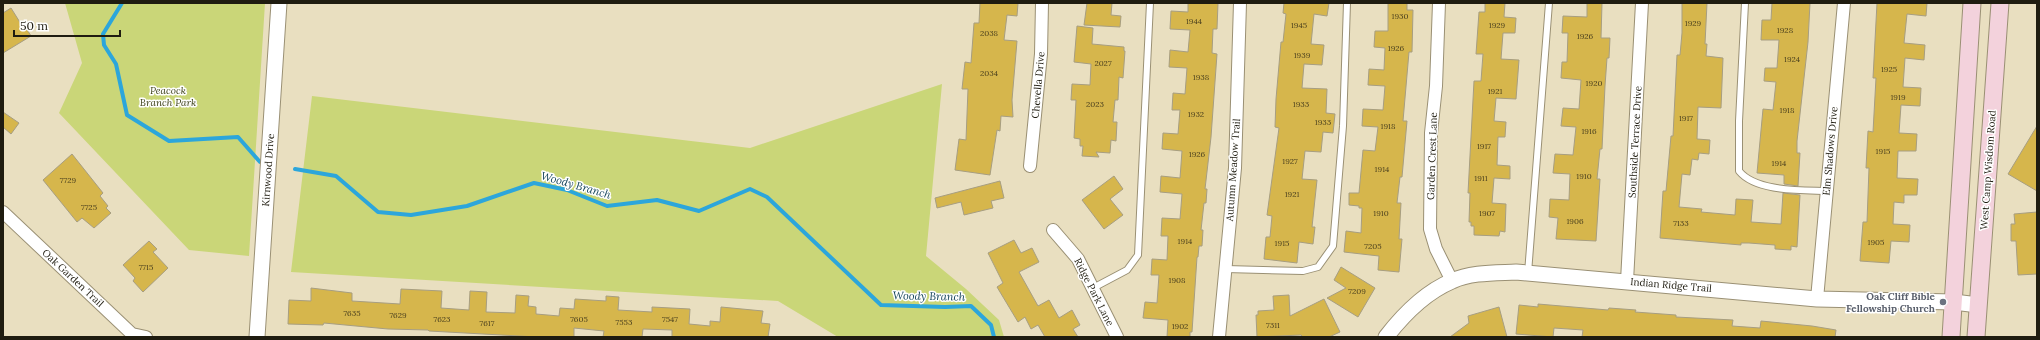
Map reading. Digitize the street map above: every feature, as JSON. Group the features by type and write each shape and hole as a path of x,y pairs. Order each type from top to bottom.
{"main road":[{"path":"1951,337 1972,3"},
{"name":"West Camp Wisdom Road","path":"1976,337 2000,3"}],"street":[{"name":"Kirnwood Drive","path":"257,337 279,3"},
{"name":"Chevella Drive","path":"1030,166 1041,54 1042,3"},
{"name":"Autumn Meadow Trail","path":"1219,337 1235,168 1240,3"},
{"name":"Garden Crest Lane","path":"1439,3 1436,86 1431,133 1430,229 1436,249 1452,280"},
{"name":"Southside Terrace Drive","path":"1627,281 1642,3"},
{"name":"Elm Shadows Drive","path":"1817,299 1844,3"},
{"name":"Oak Garden Trail","path":"3,212 132,334 146,337"},
{"name":"Ridge Park Lane","path":"1053,230 1078,259 1117,337"},
{"name":"Indian Ridge Trail","path":"1386,337 1402,316 1452,280 1489,273 1528,273 1817,299 1954,302 1978,305"}],"lane":[{"path":"1093,288 1127,270 1138,255 1150,3"},
{"path":"1226,269 1303,271 1318,267 1333,246 1343,126 1347,3"},
{"path":"1528,273 1549,3"},
{"path":"1745,3 1738,121 1739,171 1744,177 1758,183 1789,189 1827,191"}],"green space":[{"name":"Peacock Branch Park","path":"65,3 265,3 249,256 189,250 59,113 82,63"},
{"path":"942,84 926,256 966,289 999,320 1004,337 838,337 778,301 291,272 312,96 750,148"}],"building":[{"path":"980,3 1018,3 1017,16 1007,15 1004,40 1017,41 1012,100 1013,117 1001,116 1000,131 997,130 990,175 955,170 959,139 966,140 968,89 962,89 965,62 971,63 974,23 979,23"},
{"path":"1087,3 1112,3 1111,15 1121,16 1120,27 1084,25"},
{"path":"1188,3 1218,3 1217,29 1213,29 1212,53 1217,54 1211,137 1205,189 1207,189 1206,203 1204,203 1201,230 1203,230 1202,246 1199,246 1197,257 1192,332 1190,332 1190,337 1167,337 1168,320 1143,318 1145,302 1157,303 1159,275 1151,275 1152,259 1167,260 1168,236 1161,236 1162,218 1180,219 1182,194 1160,192 1161,176 1180,178 1182,151 1162,149 1163,133 1178,134 1180,110 1172,110 1173,93 1185,94 1187,68 1169,67 1170,50 1188,52 1190,30 1170,29 1171,11 1188,12"},
{"path":"1284,3 1329,3 1327,16 1314,14 1311,44 1324,45 1322,65 1304,64 1302,88 1327,89 1326,113 1335,114 1333,133 1323,132 1321,152 1305,151 1302,179 1317,180 1312,227 1315,227 1313,244 1299,242 1297,263 1264,259 1266,237 1270,237 1272,216 1267,215 1279,128 1275,127 1276,99 1281,42 1283,42 1286,14 1283,13"},
{"path":"1388,3 1407,3 1407,10 1413,10 1412,52 1409,52 1403,121 1407,121 1402,177 1400,177 1397,203 1401,203 1399,239 1402,239 1399,272 1378,270 1379,256 1344,252 1346,231 1361,233 1362,208 1359,208 1359,206 1349,205 1349,193 1359,193 1363,150 1375,151 1378,127 1362,126 1363,109 1383,110 1385,86 1368,85 1369,69 1384,70 1385,48 1374,47 1375,31 1388,31"},
{"path":"1485,3 1505,3 1504,17 1516,18 1515,33 1503,33 1501,59 1519,60 1516,99 1496,98 1494,121 1506,122 1505,137 1498,137 1497,165 1510,166 1510,179 1494,178 1492,203 1506,204 1505,232 1500,231 1499,236 1474,235 1474,226 1471,226 1471,222 1469,222 1470,193 1468,193 1474,81 1481,81 1483,54 1476,54 1479,12 1485,12"},
{"path":"1587,3 1602,3 1601,38 1610,38 1609,58 1607,58 1602,149 1600,149 1597,179 1600,179 1596,241 1556,239 1558,218 1549,217 1550,199 1569,200 1570,174 1553,173 1555,154 1573,155 1576,127 1561,126 1563,108 1579,109 1581,80 1561,78 1562,62 1567,62 1568,33 1562,33 1563,16 1587,17"},
{"path":"1682,3 1707,3 1705,44 1707,44 1706,56 1723,58 1721,108 1698,107 1697,139 1710,140 1709,154 1699,153 1698,160 1692,159 1690,175 1682,174 1679,207 1702,209 1701,212 1735,215 1736,199 1753,200 1751,222 1781,224 1783,193 1800,195 1797,247 1791,246 1791,250 1775,249 1775,245 1741,243 1741,245 1660,238 1663,191 1666,191 1671,136 1673,136 1677,55 1680,55 1682,33"},
{"path":"1772,3 1810,3 1808,42 1797,141 1797,153 1800,153 1798,186 1784,184 1784,175 1757,173 1763,109 1773,110 1776,82 1764,81 1765,68 1777,68 1779,40 1761,40 1762,20 1771,20"},
{"path":"1877,3 1927,3 1926,16 1907,14 1904,43 1925,45 1924,60 1905,58 1903,87 1921,88 1920,106 1901,105 1899,133 1917,134 1916,151 1898,151 1897,178 1918,179 1917,195 1904,195 1904,203 1894,202 1893,224 1910,225 1909,242 1891,241 1889,263 1860,261 1863,222 1867,222 1869,168 1866,168 1868,131 1873,132 1876,78 1873,78"},
{"path":"11,8 31,36 3,53 3,13"},
{"path":"1077,26 1093,28 1092,44 1124,47 1125,51 1123,78 1119,77 1118,100 1115,100 1113,122 1117,122 1116,141 1111,140 1110,153 1096,152 1099,157 1082,156 1083,146 1080,146 1080,139 1074,138 1076,100 1071,100 1072,84 1090,85 1091,64 1074,62"},
{"path":"3,112 19,123 11,134 3,127"},
{"path":"2037,126 2037,191 2008,174"},
{"path":"72,154 103,193 100,196 108,206 106,208 111,213 94,228 82,218 77,222 43,180"},
{"path":"1114,176 1123,189 1110,199 1123,215 1104,229 1082,200"},
{"path":"1000,181 1004,198 991,201 993,208 964,215 961,202 937,208 935,198"},
{"path":"2037,212 2037,274 2018,275 2016,241 2011,241 2011,224 2015,224 2014,214"},
{"path":"1014,240 1021,253 1032,248 1039,262 1019,272 1038,306 1049,300 1059,318 1072,310 1080,325 1073,329 1078,337 1045,337 1038,325 1031,329 1025,317 1018,322 997,287 1003,283 988,253"},
{"path":"149,241 157,249 153,252 168,268 143,292 133,281 135,278 123,265"},
{"path":"1341,267 1375,288 1358,317 1327,298 1346,288 1334,280"},
{"path":"311,288 352,293 352,301 400,304 401,289 442,291 441,308 469,310 470,291 487,292 486,312 515,313 516,295 529,296 528,306 536,307 536,314 559,316 560,308 574,309 575,299 606,301 606,296 619,297 618,310 652,312 652,307 690,309 689,324 710,326 710,321 720,322 721,307 763,311 761,323 770,324 768,337 672,337 672,330 643,329 642,337 603,337 604,331 574,328 574,337 537,337 388,329 324,323 323,325 288,324 289,300 311,301"},
{"path":"1289,295 1290,316 1324,299 1340,332 1329,337 1303,337 1301,335 1257,337 1256,315 1258,315 1258,311 1274,310 1273,296"},
{"path":"1538,304 1608,310 1609,308 1636,310 1635,312 1676,315 1676,317 1733,320 1732,326 1760,328 1761,321 1836,330 1835,337 1582,337 1583,330 1554,328 1553,337 1516,334 1519,305 1538,307"},
{"path":"1499,307 1507,337 1450,337 1469,323 1468,316"}],"waterway":[{"name":"Woody Branch","path":"122,3 103,34 104,45 116,64 127,115 169,141 238,137 260,162"},
{"name":"Woody Branch","path":"295,169 336,176 378,212 411,215 467,206 534,183 567,190 607,206 657,200 699,211 750,189 767,197 881,305 945,307 971,306 991,325 994,337"}],"place":[{"name":"Oak Cliff Bible Fellowship Church","path":"1943,302"}]}
